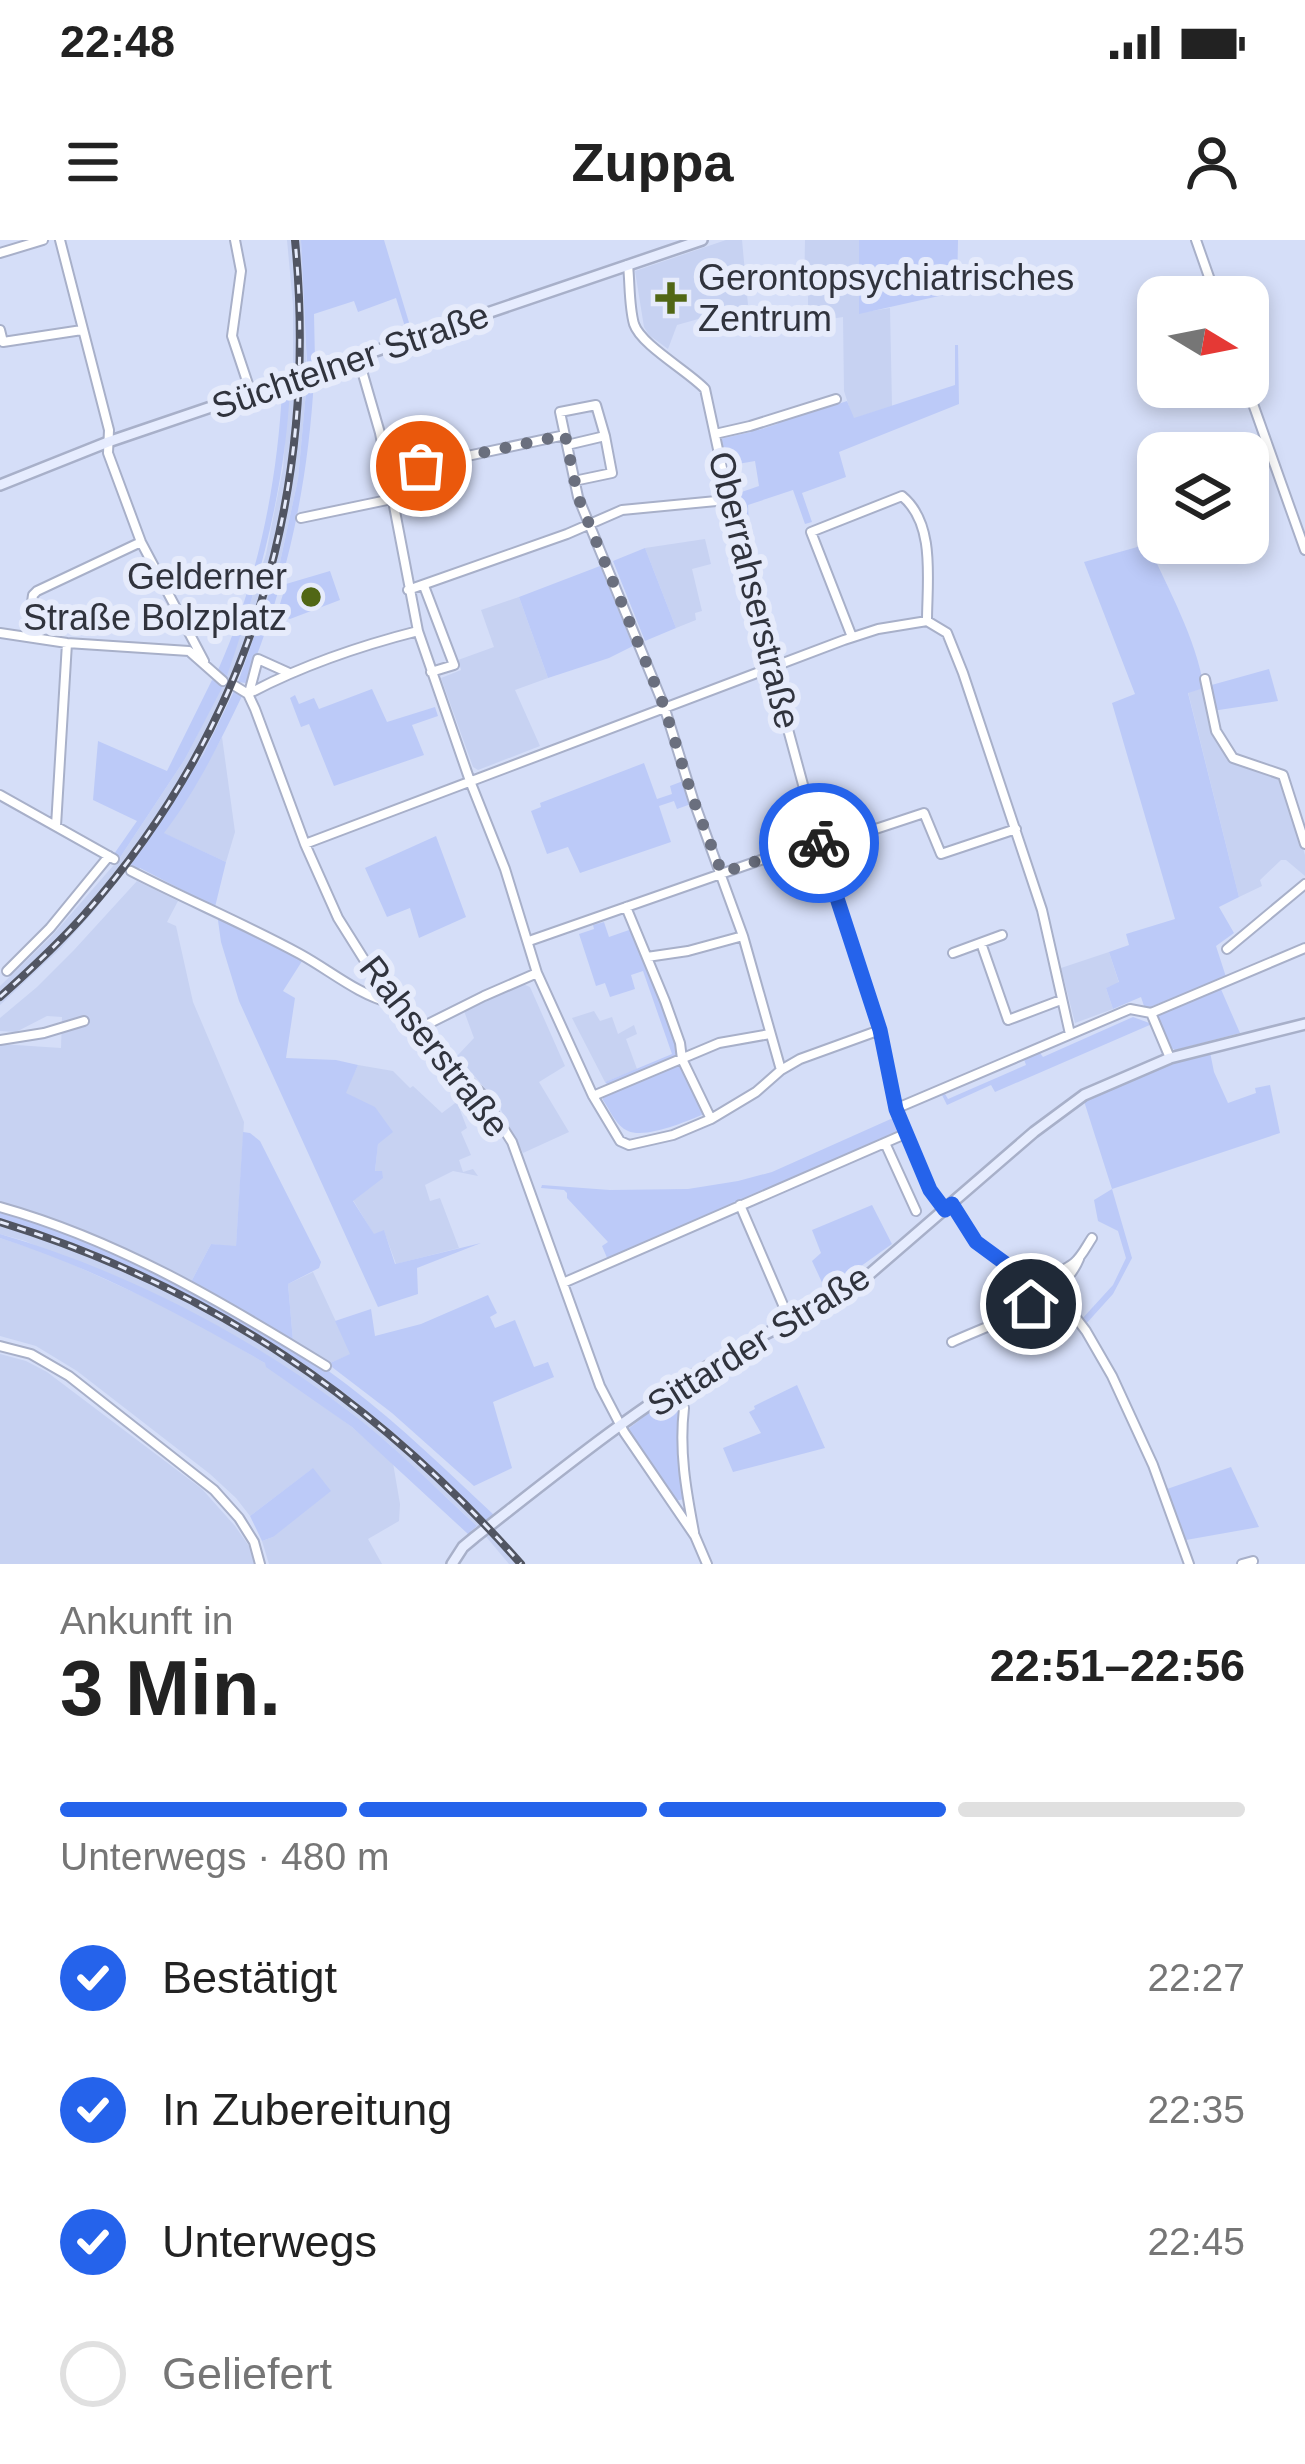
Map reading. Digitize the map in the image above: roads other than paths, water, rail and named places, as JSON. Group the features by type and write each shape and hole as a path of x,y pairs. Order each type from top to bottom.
{"street":[{"path":"0,253 44,240"},
{"path":"59,240 110,430 108,453 141,542 204,661 224,681"},
{"path":"235,240 241,272 232,336 251,393"},
{"name":"Süchtelner Straße","path":"0,485 108,442 679,244 702,240"},
{"path":"1196,240 1209,276"},
{"name":"Oberrahserstraße","path":"628,265 634,324 641,336 705,389 727,500 820,843 880,1030 905,1135 930,1190 976,1242 1036,1286"},
{"path":"0,330 2,342 82,330"},
{"path":"358,357 388,473 408,590 431,672 490,828 537,973 593,1096 620,1141 629,1145 673,1136 711,1119 815,1052 880,1030"},
{"path":"715,434 836,399"},
{"path":"574,481 612,473 596,405 560,412 574,481 578,497 664,706 743,936 782,1070"},
{"path":"1254,408 1305,550"},
{"path":"388,473 605,436"},
{"path":"852,637 811,532 902,496 913,505 928,548 927,621"},
{"path":"301,518 392,499"},
{"path":"408,590 622,510 727,500"},
{"path":"27,637 37,591 141,542"},
{"path":"424,586 454,665 431,672"},
{"path":"305,844 852,637 927,621 947,633 952,643 1042,910 1070,1034"},
{"path":"248,694 290,673 378,641 418,632"},
{"path":"0,633 67,643 189,651 204,661"},
{"path":"56,826 67,643"},
{"path":"248,694 258,659 290,673"},
{"path":"1205,679 1216,731 1233,758 1283,776 1305,844"},
{"path":"235,686 248,694"},
{"name":"Rahserstraße","path":"248,694 338,918 392,1004 481,1093 512,1142 594,1372 621,1426 695,1536 707,1564"},
{"path":"0,795 112,857 7,971"},
{"path":"529,940 722,873 924,813 941,854 1016,829"},
{"path":"130,871 306,957 369,997 392,1004"},
{"path":"1227,949 1305,884"},
{"path":"626,907 680,1043 682,1059 711,1119"},
{"path":"953,953 1002,935"},
{"path":"647,957 743,936"},
{"path":"981,943 1008,1020 1061,1000"},
{"path":"896,1109 1130,1010 1151,1013 1305,948"},
{"path":"418,1029 537,973"},
{"path":"1151,1013 1169,1058"},
{"path":"0,1040 84,1021"},
{"name":"Sittarder Straße","path":"452,1564 463,1547 703,1369 843,1294 1084,1095 1169,1058 1305,1024"},
{"path":"593,1096 719,1042 770,1034"},
{"path":"563,1283 905,1135"},
{"path":"885,1143 916,1211"},
{"path":"740,1205 790,1321"},
{"path":"0,1207 117,1249 208,1294 326,1366"},
{"path":"952,1342 1050,1296 1072,1275 1092,1238"},
{"path":"1031,1304 1036,1286 1078,1259"},
{"path":"1050,1296 1070,1310 1112,1376 1153,1465 1189,1564"},
{"path":"0,1346 31,1354 69,1376 220,1494 254,1542 260,1564"},
{"name":"Rahserstraße","path":"684,1408 683,1470 695,1536"},
{"path":"1242,1564 1253,1561"}],"railway":[{"path":"0,997 74,926 143,842 192,764 231,684 262,600 283,513 296,424 300,333 295,240"},
{"path":"0,1222 149,1280 285,1356 408,1451 521,1564"}],"place":[{"name":"Gerontopsychiatrisches Zentrum","path":"671,298"},
{"name":"Gelderner Straße Bolzplatz","path":"311,597"}]}
